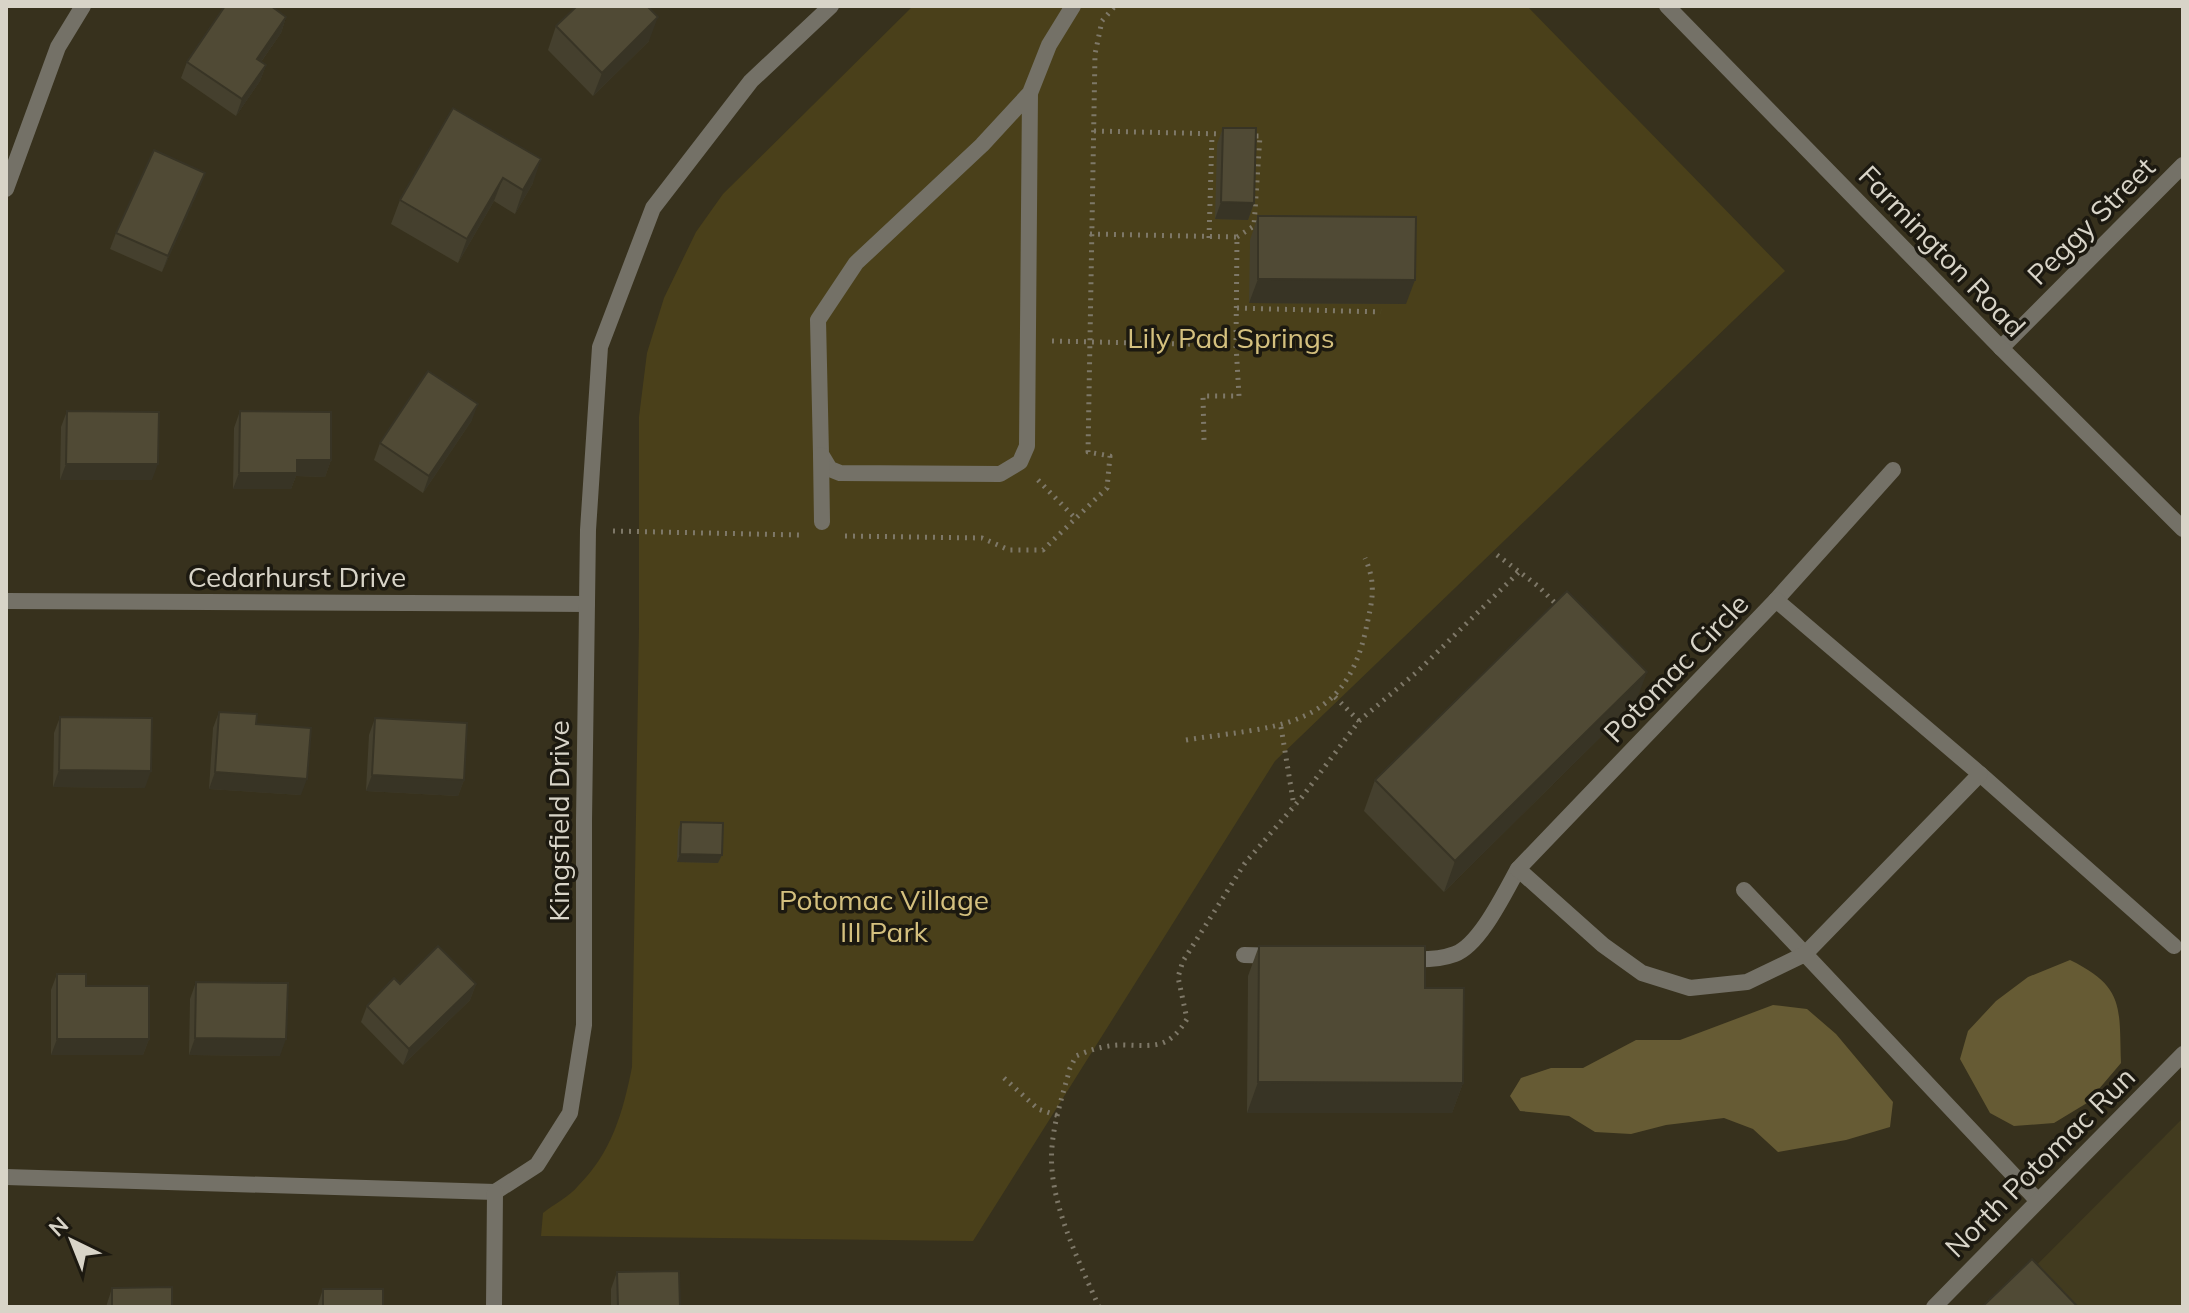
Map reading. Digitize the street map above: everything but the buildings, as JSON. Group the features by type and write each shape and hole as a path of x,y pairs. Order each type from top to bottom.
{"street":[{"path":"6,189 58,47 83,6"},
{"name":"Kingsfield Drive","path":"495,1192 537,1165 570,1113 584,1025 588,530 600,347 653,208 751,81 831,6"},
{"path":"822,522 818,320 856,263 982,145 1030,93 1049,45 1073,6"},
{"name":"Farmington Road","path":"1667,6 2001,348 2183,529"},
{"path":"821,454 830,469 840,473 1000,474 1020,462 1027,446 1030,93"},
{"name":"Peggy Street","path":"2001,348 2183,165"},
{"path":"1776,600 1893,470"},
{"name":"Potomac Circle","path":"1381,959 1427,960 1457,954 1484,928 1518,869 1776,600 1980,774 2174,946"},
{"name":"Cedarhurst Drive","path":"6,601 587,604"},
{"path":"1518,869 1603,945 1642,973 1690,988 1747,982 1805,954 1980,774"},
{"path":"1744,890 2037,1200"},
{"path":"1244,955 1290,956"},
{"name":"North Potomac Run","path":"1934,1307 2183,1054"},
{"path":"6,1177 495,1192 494,1307"}],"path":[{"path":"841,535 982,538 1009,550 1043,550 1107,488 1110,456 1088,452 1090,234 1095,54 1102,21 1115,6"},
{"path":"1094,131 1228,135"},
{"path":"1209,238 1212,134"},
{"path":"1090,234 1237,237 1254,226 1260,136 1244,136"},
{"path":"1204,440 1203,396 1239,396 1237,237"},
{"path":"1237,308 1381,312"},
{"path":"1028,341 1315,347"},
{"path":"1020,462 1076,519"},
{"path":"588,530 809,535"},
{"path":"1497,555 1538,586 1564,612"},
{"path":"1186,740 1281,727 1335,697 1361,653 1370,612 1374,577 1365,558"},
{"path":"1099,1307 1072,1245 1057,1194 1051,1151 1070,1068 1076,1056 1101,1047 1125,1045 1148,1048 1165,1042 1179,1032 1187,1019 1178,977 1183,961 1245,863 1294,807 1359,721 1418,671 1519,572"},
{"path":"1335,697 1359,721"},
{"path":"1281,727 1294,807"},
{"path":"1004,1078 1038,1109 1059,1116"}],"shaded area":[{"path":"2070,960 2088,970 2110,990 2118,1013 2121,1063 2087,1103 2054,1123 2014,1126 1990,1113 1960,1059 1968,1031 1996,1001 2028,977"},
{"path":"1773,1005 1807,1009 1836,1034 1893,1102 1890,1127 1846,1140 1778,1152 1753,1129 1724,1118 1666,1125 1631,1134 1595,1132 1569,1116 1520,1111 1510,1096 1521,1078 1551,1068 1583,1068 1636,1040 1680,1040"},
{"path":"2183,1118 2183,1307 1995,1307"}],"green space":[{"name":"Lily Pad Springs","path":"913,6 1527,6 1785,271 1275,761 973,1241 541,1236 543,1213 574,1190 590,1173 608,1145 625,1100 632,1067 639,417 647,353 664,298 696,232 723,194"}],"park label":[{"name":"Potomac Village III Park","path":"884,916"}]}
